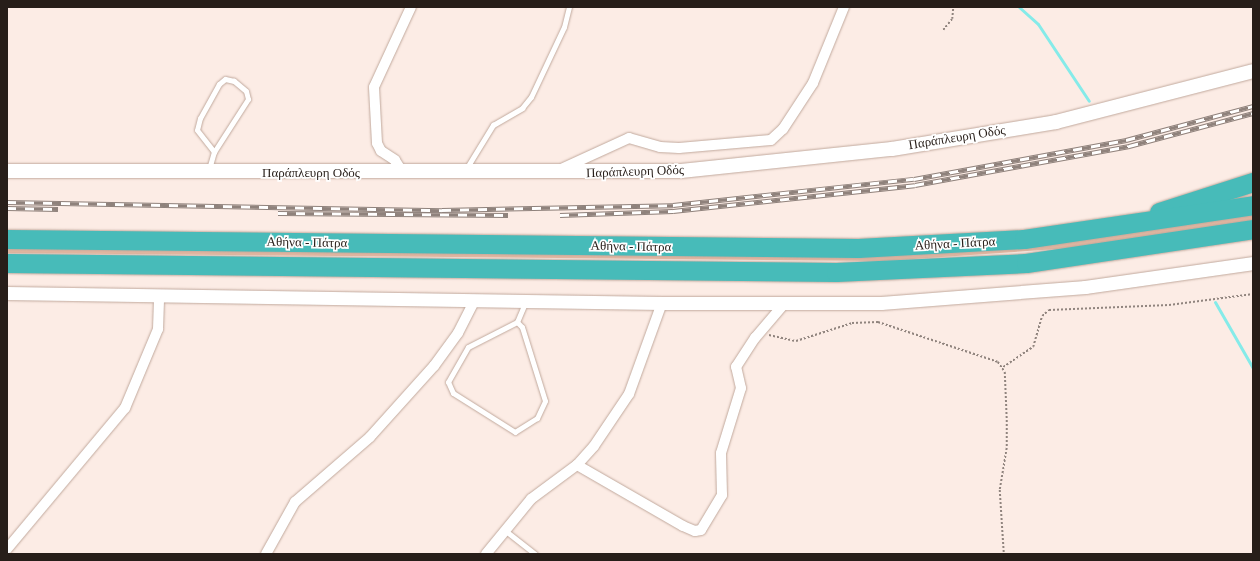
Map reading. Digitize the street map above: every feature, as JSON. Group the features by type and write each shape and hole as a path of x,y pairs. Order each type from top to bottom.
{"highway":[{"path":"1107,229 1253,182"},
{"name":"Αθήνα - Πάτρα","path":"7,239 835,249 976,243 1107,229 1253,205"},
{"name":"Αθήνα - Πάτρα","path":"7,263 848,272 1026,263 1253,229"}],"main road":[{"name":"Παράπλευρη Οδός","path":"7,171 552,174 681,171 909,147 1056,122 1253,71"}],"street":[{"path":"403,173 395,160 380,151 374,87 411,7"},
{"path":"552,174 629,138 656,146 679,148 771,140 783,129 813,83 844,7"},
{"path":"7,293 662,303 881,303 1035,292 1253,263"},
{"path":"7,549 126,408 158,329 159,295"},
{"path":"266,554 295,502 370,437 434,366 458,333 475,300"},
{"path":"494,552 531,499 577,465 629,394 662,303"},
{"path":"577,465 698,532 722,496 721,453 741,388 736,368 762,331 784,304"}],"lane":[{"path":"463,173 493,126 522,108 531,97 564,27 569,7"},
{"path":"208,172 214,152 248,99 246,91 234,81 225,79 219,84 200,118 197,130 214,152"},
{"path":"517,322 522,327 545,401 537,418 515,432 453,393 448,382 468,347 517,322 526,300"},
{"path":"507,532 535,554"}],"path":[{"path":"942,30 952,19 953,7"},
{"path":"1002,367 1033,347 1042,316 1048,310 1169,306 1253,294"},
{"path":"762,331 796,341 852,323 878,322 994,359 1002,367 1007,420 1007,448 1000,490 1004,554"}],"shaded area":[{"path":"1253,215 1253,220 1216,227 1072,248 884,261 7,253 7,248 883,256 1024,248"}],"waterway":[{"path":"1019,7 1038,24 1089,101"},
{"path":"1215,302 1253,368"}],"railway":[{"path":"7,202 442,210 673,205 914,179 1126,140 1253,106"},
{"path":"560,215 673,211 915,185 1129,146 1253,113"},
{"path":"7,208 58,209"},
{"path":"278,213 508,215"}]}
